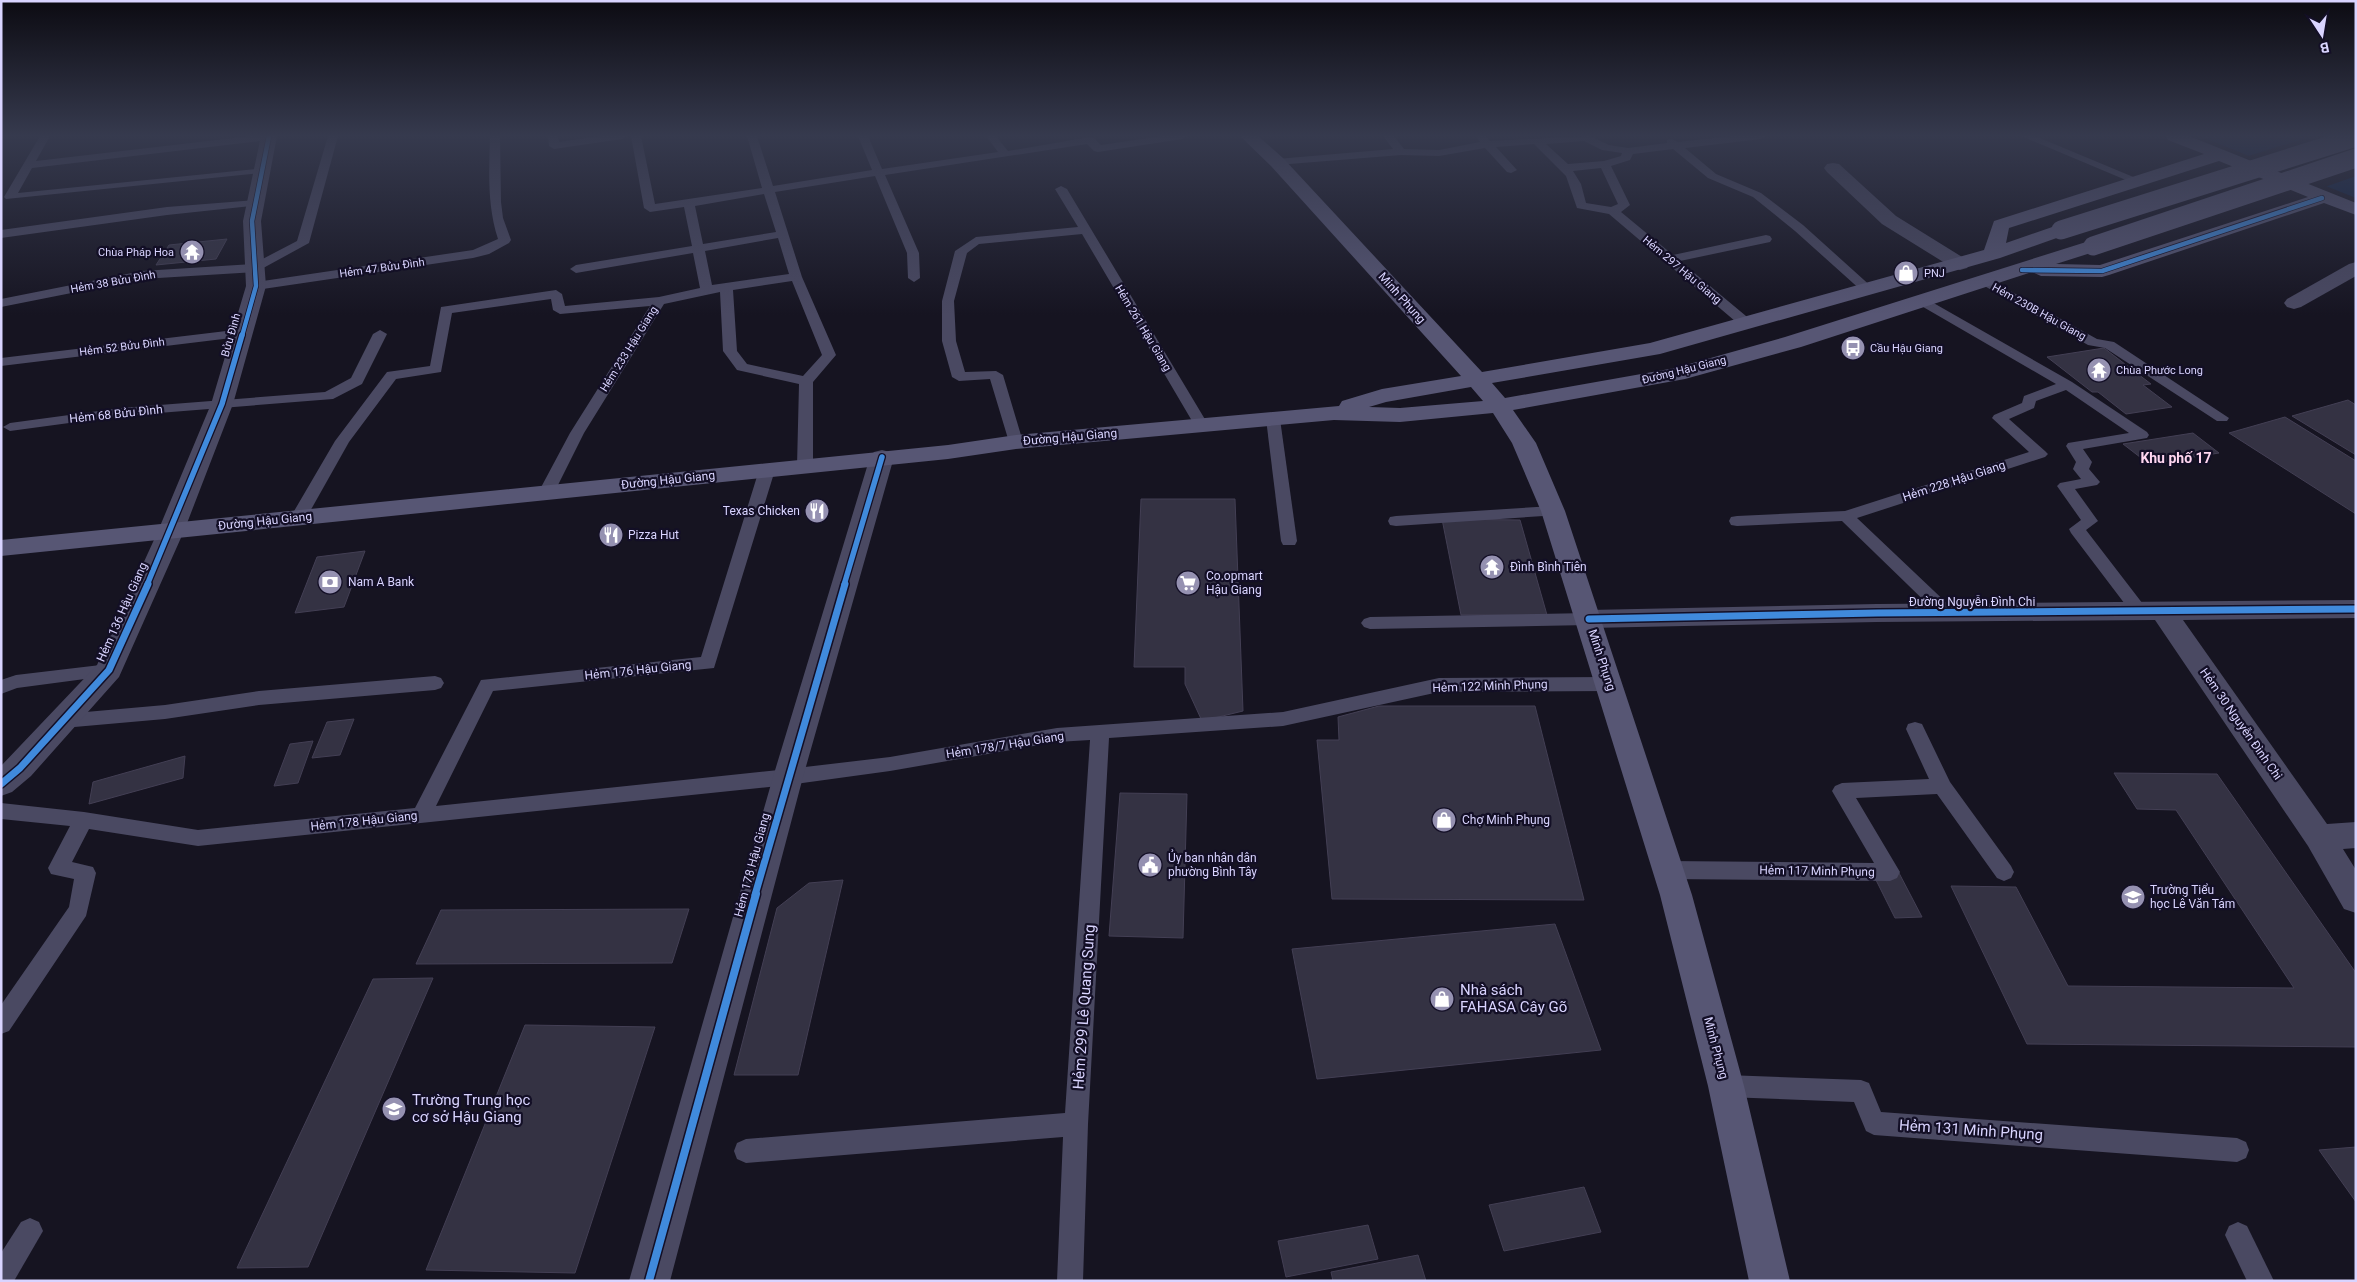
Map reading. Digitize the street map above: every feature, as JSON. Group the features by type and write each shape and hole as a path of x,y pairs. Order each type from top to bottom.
{"main road":[{"name":"Minh Phụng","path":"1308,196 1500,406 1524,443 1553,511 1610,684 1676,895 1726,1086 1770,1281"},
{"path":"1993,254 2001,225 2091,196"},
{"name":"Đường Hậu Giang","path":"1334,413 1382,396 1652,349 1960,264 2169,196"},
{"name":"Đường Hậu Giang","path":"1,548 882,457 948,452 1016,442 1334,413 1400,415 1500,406 1677,374 1793,342 2022,270 2243,196"},
{"path":"2317,196 2356,210"},
{"name":"Đường Hậu Giang","path":"2022,270 2102,271 2322,198"}],"street":[{"name":"Bửu Đình","path":"171,531 222,404 242,333 256,277 252,221 257,196"},
{"path":"1863,196 1906,233 1960,264"},
{"path":"2294,303 2356,268"},
{"name":"Hẻm 178 Hậu Giang","path":"649,1281 788,777 882,457"},
{"name":"Hẻm 136 Hậu Giang","path":"1,784 20,768 109,670 171,531"},
{"name":"Đường Nguyễn Đình Chi","path":"1589,619 2356,609"},
{"name":"Hẻm 30 Nguyễn Đình Chi","path":"2151,612 2319,837 2356,899"},
{"path":"2319,837 2356,836"}],"lane":[{"path":"10,196 7,201 50,196"},
{"path":"256,277 303,243 316,196"},
{"name":"Hẻm 47 Bửu Đình","path":"256,277 473,254 485,251 505,240 497,218 495,196"},
{"path":"648,196 650,208 689,204 733,196"},
{"path":"771,196 796,277 829,355 806,381 805,466"},
{"path":"889,196 913,254 914,278"},
{"name":"Hẻm 261 Hậu Giang","path":"1065,196 1202,426"},
{"path":"1579,196 1581,206 1613,211 1624,205 1620,196"},
{"path":"1759,196 1799,228 1868,290"},
{"path":"1,234 167,211 256,203"},
{"path":"689,204 707,290"},
{"name":"Hẻm 297 Hậu Giang","path":"1613,211 1747,324"},
{"path":"1016,442 996,375 959,377 949,341 948,301 961,251 976,241 1084,230"},
{"path":"576,269 783,234"},
{"path":"1669,260 1766,238"},
{"name":"Hẻm 38 Bửu Đình","path":"1,303 142,275 256,277"},
{"name":"Hẻm 233 Hậu Giang","path":"546,493 577,433 659,301 707,290 796,277"},
{"name":"Hẻm 230B Hậu Giang","path":"1985,282 2093,342 2109,345 2222,418"},
{"path":"726,287 730,351 742,367 806,381"},
{"path":"298,518 342,441 392,375 436,369 446,310 556,294 560,310 659,301"},
{"path":"1923,301 2067,385 2142,435 2073,446 2084,462 2081,468 2092,482 2065,486 2090,521 2076,529 2151,612"},
{"name":"Hẻm 52 Bửu Đình","path":"1,362 242,333"},
{"name":"Hẻm 68 Bửu Đình","path":"10,427 121,412 328,396 357,381 380,334"},
{"name":"Hẻm 228 Hậu Giang","path":"1737,521 1846,516 2040,454 1999,418 2029,405 2029,399 2067,385"},
{"path":"1273,419 1289,541"},
{"name":"Hẻm 176 Hậu Giang","path":"421,815 487,685 708,663 767,470"},
{"path":"1396,521 1553,511"},
{"path":"1846,516 1948,613"},
{"path":"1370,623 1589,619"},
{"name":"Hẻm 136 Hậu Giang","path":"1,687 16,682 109,670"},
{"path":"63,721 166,712 259,698 435,683"},
{"name":"Hẻm 122 Minh Phụng","path":"1283,719 1439,685 1610,684"},
{"name":"Hẻm 178/7 Hậu Giang","path":"788,777 890,764 1057,735 1100,734 1283,719"},
{"path":"1915,729 1942,786 2004,872"},
{"name":"Hẻm 299 Lê Quang Sung","path":"1070,1281 1076,1124 1100,734"},
{"name":"Hẻm 178 Hậu Giang","path":"1,811 84,820 198,838 788,777"},
{"name":"Hẻm 117 Minh Phụng","path":"1667,870 1890,872 1842,791 1942,786"},
{"path":"1,1024 79,910 86,874 58,868 84,820"},
{"name":"Hẻm 131 Minh Phụng","path":"1726,1086 1861,1091 1874,1123 2237,1150"},
{"path":"746,1151 1076,1124"},
{"path":"1,1277 30,1231"},
{"path":"2238,1235 2261,1281"}],"building":[{"name":"Chùa Pháp Hoa","path":"227,239 216,259 156,265 169,245"},
{"name":"Chùa Phước Long","path":"2104,348 2151,384 2143,385 2172,407 2126,414 2098,392 2092,392 2047,357"},
{"path":"2348,400 2356,405 2356,455 2292,416"},
{"path":"2285,417 2356,461 2356,514 2229,433"},
{"path":"2193,433 2219,453 2149,464 2123,444"},
{"name":"Co.opmart Hậu Giang","path":"1141,499 1235,499 1243,711 1202,721 1185,684 1185,667 1134,667"},
{"name":"Đình Bình Tiên","path":"1442,519 1520,520 1547,615 1461,615"},
{"name":"Nam A Bank","path":"365,551 344,607 295,613 317,557"},
{"name":"Chợ Minh Phụng","path":"1379,706 1535,706 1584,900 1332,899 1317,740 1339,740 1338,717"},
{"path":"354,719 340,755 312,758 327,722"},
{"path":"313,741 298,783 274,786 290,744"},
{"path":"185,756 183,778 89,804 93,782"},
{"path":"2114,773 2217,774 2356,973 2356,1047 2027,1044 1951,886 2016,887 2068,986 2294,988 2176,810 2137,809"},
{"name":"Ủy ban nhân dân phường Bình Tây","path":"1120,793 1187,794 1183,938 1109,936"},
{"path":"1899,873 1922,917 1895,918 1873,874"},
{"path":"843,880 798,1075 734,1075 777,908 809,883"},
{"path":"689,909 672,963 416,964 441,910"},
{"name":"Nhà sách FAHASA Cây Gõ","path":"1555,924 1601,1050 1317,1079 1292,949"},
{"path":"433,978 308,1267 237,1268 373,979"},
{"path":"525,1025 655,1027 575,1273 426,1270"},
{"path":"2356,1147 2356,1202 2319,1150"},
{"path":"1584,1187 1601,1232 1504,1251 1489,1205"},
{"path":"1368,1225 1378,1259 1286,1277 1278,1241"},
{"path":"1418,1255 1426,1281 1333,1281 1331,1272"}],"cycle path":[{"path":"1,784 20,768 109,670 171,531 222,404 256,286 252,221 257,196"},
{"path":"2022,270 2102,271 2322,198"},
{"path":"649,1281 788,777 882,457"},
{"path":"1589,619 1877,613 2356,609"}],"place":[{"name":"Chùa Pháp Hoa","path":"192,252"},
{"name":"PNJ","path":"1906,273"},
{"name":"Cầu Hậu Giang","path":"1853,348"},
{"name":"Chùa Phước Long","path":"2099,370"},
{"name":"Texas Chicken","path":"817,511"},
{"name":"Pizza Hut","path":"611,535"},
{"name":"Đình Bình Tiên","path":"1492,567"},
{"name":"Nam A Bank","path":"330,582"},
{"name":"Co.opmart Hậu Giang","path":"1188,583"},
{"name":"Chợ Minh Phụng","path":"1444,820"},
{"name":"Ủy ban nhân dân phường Bình Tây","path":"1150,865"},
{"name":"Trường Tiểu học Lê Văn Tám","path":"2133,897"},
{"name":"Nhà sách FAHASA Cây Gõ","path":"1442,999"},
{"name":"Trường Trung học cơ sở Hậu Giang","path":"394,1109"}],"district":[{"name":"Khu phố 17","path":"2176,458"}]}
